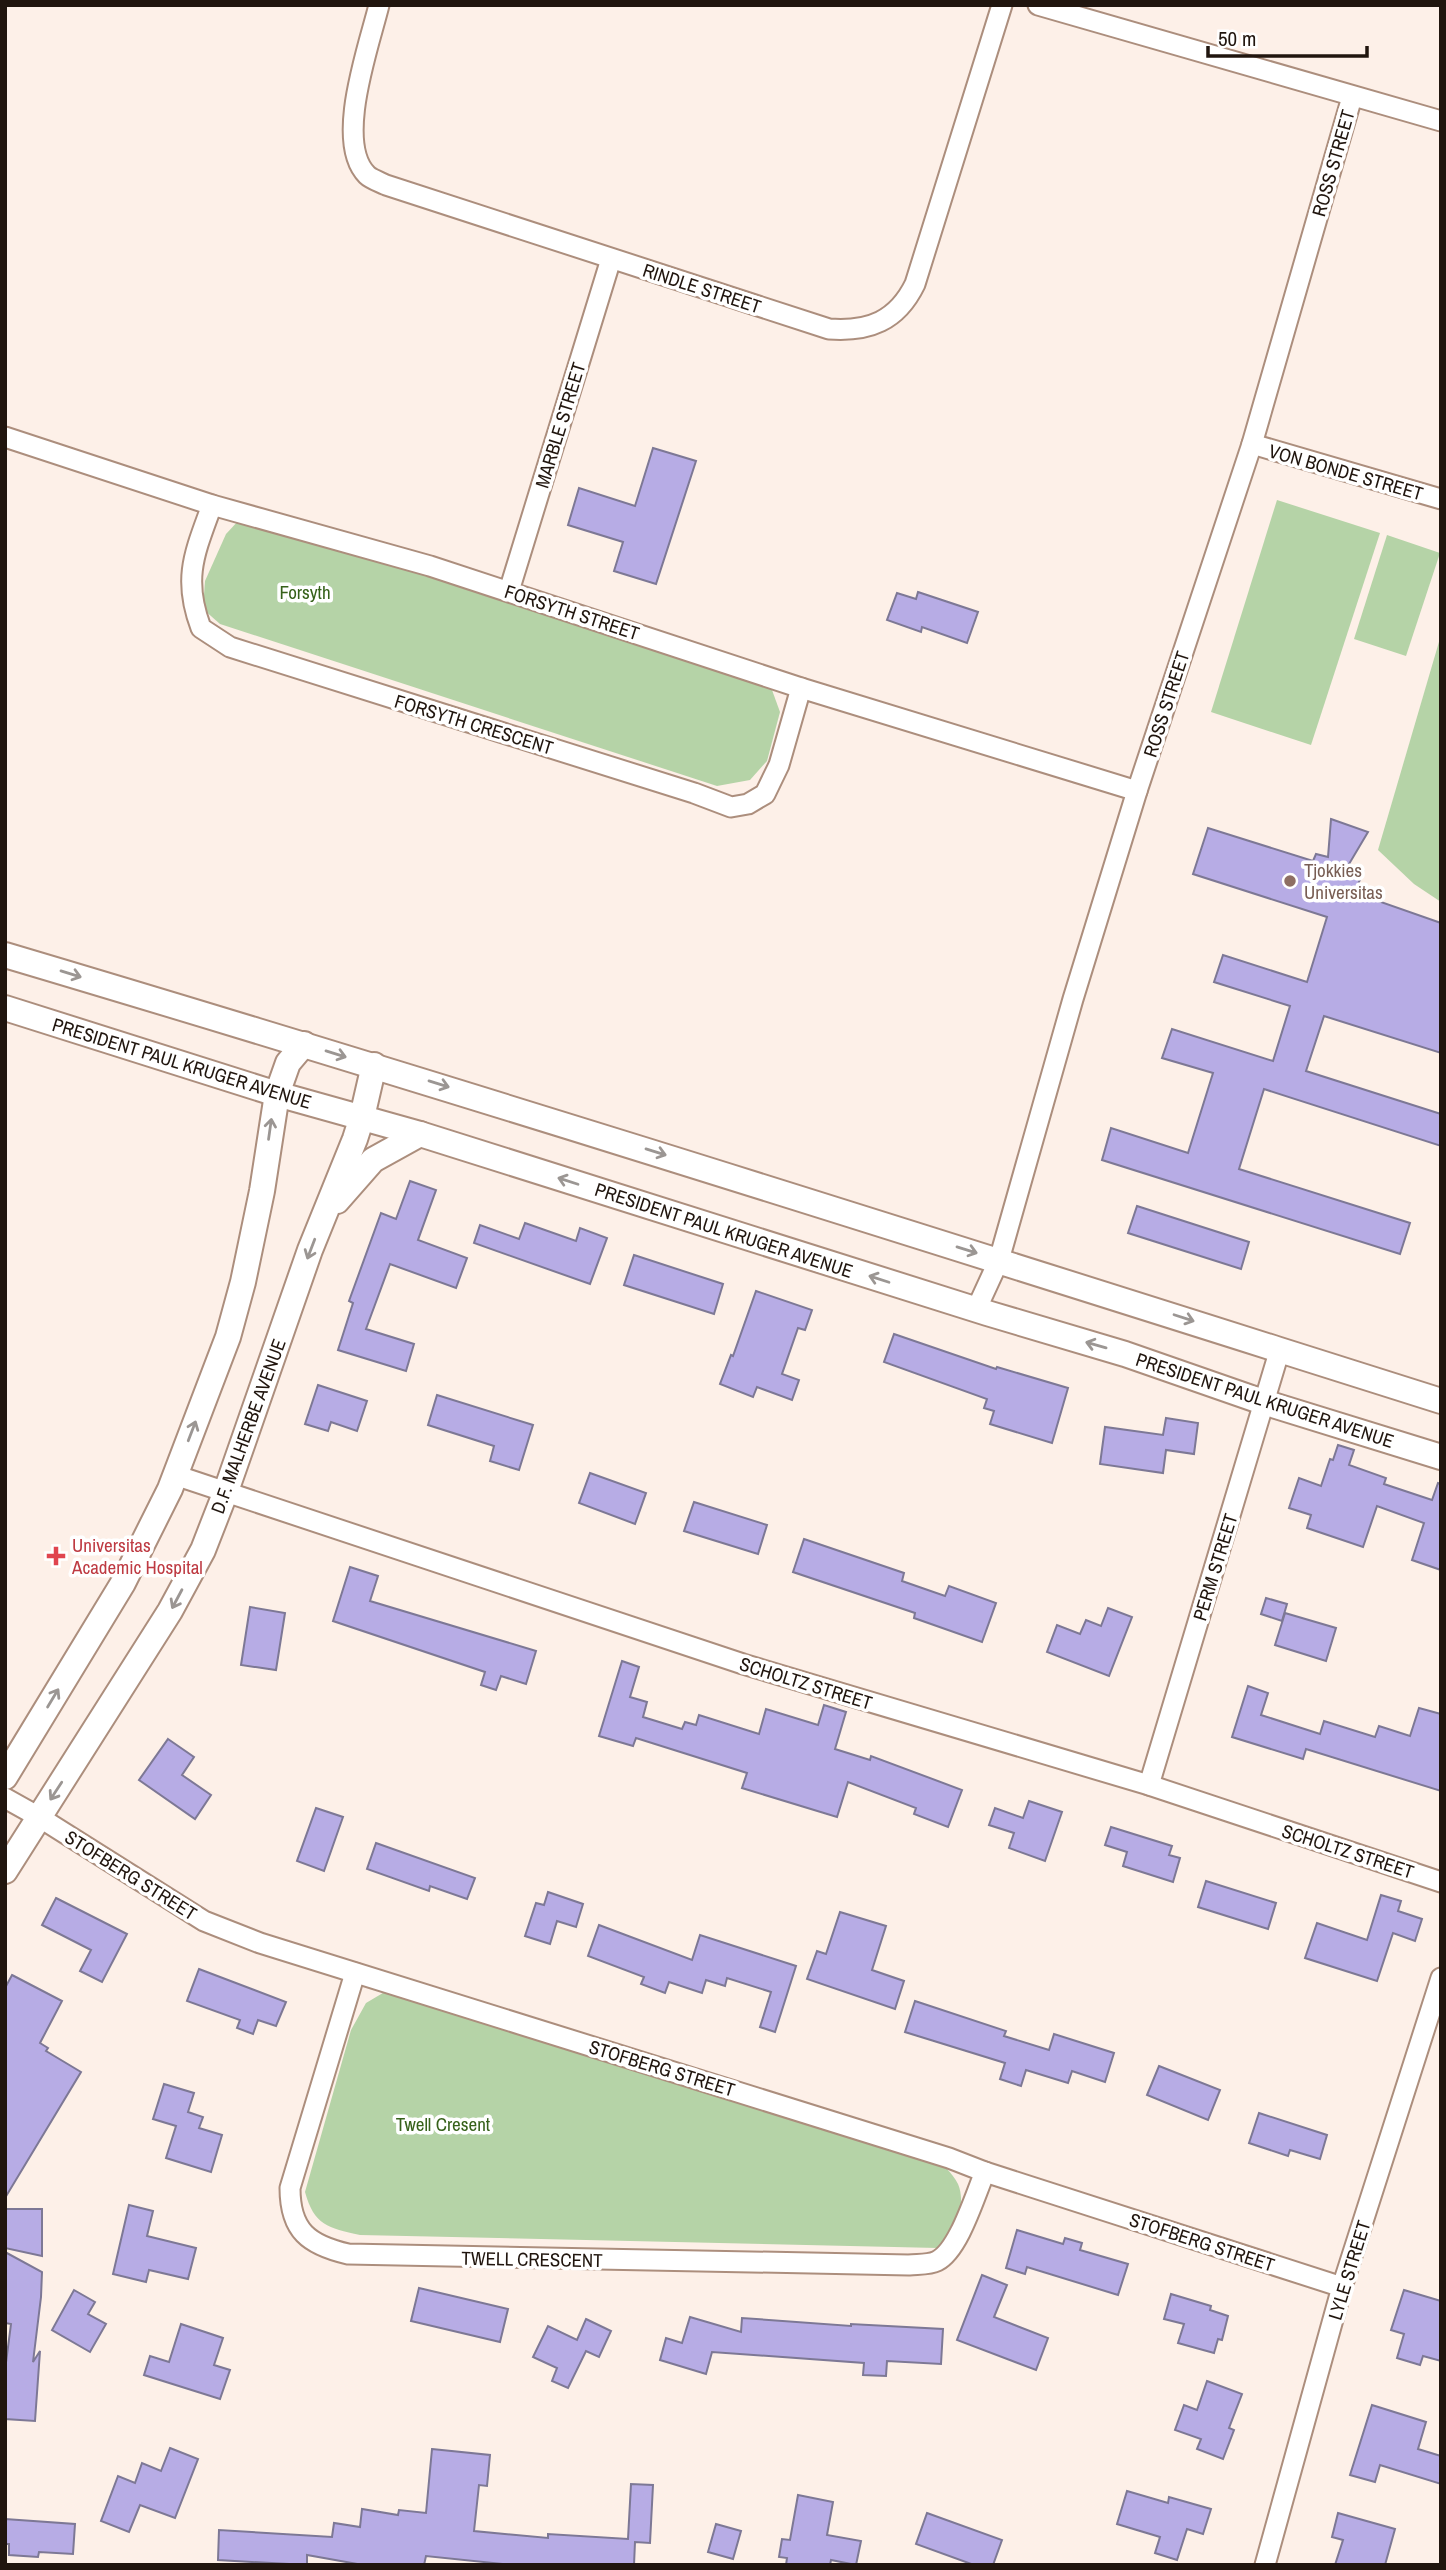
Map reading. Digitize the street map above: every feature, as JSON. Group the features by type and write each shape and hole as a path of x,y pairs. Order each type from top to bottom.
{"street":[{"name":"RINDLE STREET","path":"379,5 352,119 354,152 367,176 386,185 829,330 852,331 892,316 906,302 915,284 1002,5"},
{"path":"1038,5 1441,121"},
{"name":"ROSS STREET","path":"976,1310 999,1260 1073,999 1137,791 1252,444 1352,97"},
{"name":"MARBLE STREET","path":"509,591 611,259"},
{"name":"FORSYTH STREET","path":"5,437 212,505 430,566 801,688 1137,791"},
{"name":"VON BONDE STREET","path":"1252,444 1441,499"},
{"name":"FORSYTH CRESCENT","path":"212,505 196,547 191,573 192,594 201,628 230,647 731,807 748,804 765,794 779,765 801,688"},
{"path":"5,955 374,1065 1441,1401"},
{"name":"PRESIDENT PAUL KRUGER AVENUE","path":"5,1008 277,1094 420,1134 976,1310 1125,1354 1263,1402 1441,1457"},
{"path":"5,1777 123,1583 175,1475 228,1337 243,1283 262,1191 277,1094 288,1063 304,1044"},
{"name":"D.F. MALHERBE AVENUE","path":"5,1871 170,1611 203,1550 226,1492 310,1250 362,1117 374,1065"},
{"path":"325,1216 373,1160 420,1134"},
{"name":"PERM STREET","path":"1149,1785 1280,1349"},
{"name":"SCHOLTZ STREET","path":"175,1475 743,1664 1149,1785 1441,1882"},
{"name":"STOFBERG STREET","path":"5,1798 205,1921 260,1944 805,2112 1342,2287"},
{"name":"TWELL CRESCENT","path":"355,1973 290,2188 290,2207 297,2225 309,2239 323,2249 348,2255 909,2265 935,2262 947,2254 954,2243 985,2172"},
{"name":"LYLE STREET","path":"1265,2565 1342,2287 1441,1978"}],"green space":[{"path":"1277,500 1380,533 1311,745 1211,712"},
{"name":"Forsyth","path":"240,519 271,522 759,681 772,690 780,712 767,761 750,780 717,786 220,624 203,609 205,581 226,534"},
{"path":"1387,535 1440,553 1406,656 1354,639"},
{"path":"1441,635 1441,902 1414,884 1378,850"},
{"name":"Twell Cresent","path":"388,1990 933,2154 958,2184 961,2201 958,2219 950,2236 938,2248 360,2235 331,2227 313,2212 305,2192 351,2030 366,2003"}],"building":[{"path":"653,448 696,461 656,584 614,571 623,542 568,525 579,488 635,506"},
{"path":"918,592 978,612 967,643 922,627 921,632 887,620 897,593 916,599"},
{"path":"1331,819 1368,832 1349,864 1363,871 1355,893 1441,923 1441,1053 1324,1016 1306,1071 1441,1114 1441,1146 1264,1089 1239,1169 1410,1223 1400,1254 1102,1160 1111,1128 1188,1153 1213,1073 1162,1058 1172,1029 1273,1061 1290,1006 1214,982 1223,955 1307,982 1327,917 1193,874 1208,828 1313,861 1316,854 1328,857"},
{"path":"410,1181 436,1190 418,1240 467,1258 456,1288 390,1264 366,1329 414,1344 406,1371 338,1350 353,1303 349,1301 381,1213 396,1219"},
{"path":"1137,1206 1249,1242 1241,1269 1128,1233"},
{"path":"525,1223 576,1241 580,1228 607,1238 590,1284 474,1243 480,1225 519,1239"},
{"path":"634,1255 723,1284 714,1314 624,1285"},
{"path":"756,1291 812,1310 805,1330 798,1328 782,1374 799,1380 792,1400 757,1387 753,1397 720,1384"},
{"path":"894,1334 996,1369 997,1367 1068,1388 1052,1443 990,1424 994,1411 984,1408 987,1399 884,1362"},
{"path":"318,1385 367,1401 357,1431 331,1422 328,1431 305,1424"},
{"path":"437,1395 533,1425 519,1470 490,1461 494,1446 428,1425"},
{"path":"1166,1418 1198,1423 1194,1454 1166,1450 1163,1473 1100,1464 1105,1427 1163,1435"},
{"path":"1338,1445 1354,1450 1349,1465 1386,1478 1384,1484 1432,1500 1438,1483 1441,1484 1441,1570 1412,1560 1424,1523 1377,1506 1363,1547 1307,1528 1311,1515 1289,1508 1299,1478 1321,1486"},
{"path":"590,1473 646,1493 635,1524 579,1503"},
{"path":"694,1502 767,1525 758,1554 684,1531"},
{"path":"804,1539 904,1573 902,1581 945,1596 949,1586 996,1603 982,1642 914,1618 915,1613 793,1572"},
{"path":"350,1567 378,1576 370,1601 536,1651 526,1684 501,1676 496,1690 481,1685 485,1672 333,1621"},
{"path":"1266,1598 1287,1604 1282,1621 1261,1614"},
{"path":"250,1607 285,1613 276,1670 241,1665"},
{"path":"1108,1608 1132,1617 1109,1676 1047,1652 1057,1625 1080,1634 1086,1620 1101,1626"},
{"path":"1285,1613 1336,1628 1326,1661 1275,1645"},
{"path":"622,1661 639,1667 630,1697 647,1702 643,1717 682,1729 685,1722 696,1725 699,1715 759,1734 766,1709 818,1725 824,1705 846,1712 835,1749 870,1760 871,1756 962,1790 948,1827 914,1814 916,1808 848,1782 837,1817 742,1788 747,1773 636,1738 633,1746 599,1736"},
{"path":"1248,1686 1268,1693 1261,1715 1320,1734 1324,1721 1375,1737 1379,1726 1410,1736 1419,1708 1441,1714 1441,1791 1306,1749 1303,1759 1232,1737"},
{"path":"168,1739 194,1757 182,1775 211,1795 195,1819 139,1780"},
{"path":"1029,1801 1062,1812 1045,1861 1009,1848 1014,1833 989,1825 995,1808 1023,1818"},
{"path":"316,1808 343,1817 324,1871 297,1861"},
{"path":"1111,1827 1172,1846 1169,1855 1180,1858 1173,1882 1123,1866 1127,1852 1105,1845"},
{"path":"376,1843 475,1878 467,1899 430,1886 429,1891 367,1869"},
{"path":"1206,1881 1276,1903 1268,1929 1198,1907"},
{"path":"548,1892 583,1904 576,1927 557,1921 550,1944 525,1936 536,1903 544,1905"},
{"path":"1381,1895 1401,1901 1398,1911 1422,1919 1415,1941 1393,1933 1377,1981 1305,1958 1317,1923 1367,1940"},
{"path":"56,1898 127,1934 102,1982 80,1971 91,1950 42,1925"},
{"path":"840,1912 886,1926 872,1970 904,1981 895,2009 807,1979 817,1951 826,1954"},
{"path":"599,1925 692,1960 700,1935 796,1966 775,2032 760,2027 771,1992 727,1978 725,1986 706,1980 702,1993 669,1982 665,1993 641,1984 644,1977 588,1956"},
{"path":"199,1969 286,2002 276,2026 258,2020 253,2034 237,2028 240,2020 187,2001"},
{"path":"12,1975 62,2001 40,2043 48,2048 46,2051 81,2072 5,2198 5,1988"},
{"path":"915,2001 1006,2031 1004,2036 1049,2050 1054,2034 1114,2053 1105,2082 1072,2071 1068,2083 1026,2070 1021,2086 1000,2079 1005,2063 905,2032"},
{"path":"1159,2066 1220,2090 1208,2120 1147,2095"},
{"path":"164,2084 194,2093 188,2112 203,2117 199,2128 222,2135 211,2172 166,2158 176,2126 153,2119"},
{"path":"1259,2113 1327,2135 1320,2159 1290,2150 1288,2156 1249,2143"},
{"path":"129,2205 153,2211 147,2236 196,2248 188,2279 149,2270 146,2282 113,2274"},
{"path":"5,2209 42,2209 42,2256 5,2248"},
{"path":"1017,2230 1063,2244 1065,2238 1082,2243 1080,2250 1128,2264 1118,2295 1027,2267 1025,2274 1006,2268"},
{"path":"5,2252 42,2272 33,2362 40,2351 35,2421 5,2419 5,2370 11,2324 5,2323"},
{"path":"982,2275 1007,2285 994,2317 1048,2338 1036,2370 957,2340"},
{"path":"419,2288 508,2309 500,2342 411,2321"},
{"path":"74,2290 95,2302 88,2314 106,2324 90,2352 52,2330"},
{"path":"1404,2290 1441,2301 1441,2361 1423,2356 1420,2365 1397,2358 1404,2334 1391,2330"},
{"path":"1171,2294 1211,2306 1210,2310 1228,2316 1222,2340 1218,2339 1214,2353 1178,2343 1184,2324 1164,2319"},
{"path":"690,2317 741,2332 742,2318 943,2329 941,2364 887,2361 886,2376 863,2375 864,2363 712,2352 706,2374 660,2360 666,2338 682,2343"},
{"path":"586,2319 611,2331 599,2357 586,2351 568,2388 552,2381 557,2368 533,2357 548,2326 577,2340"},
{"path":"181,2324 223,2338 214,2365 230,2370 220,2399 144,2375 150,2356 169,2362"},
{"path":"1207,2381 1242,2394 1229,2428 1234,2430 1223,2459 1197,2449 1201,2439 1175,2430 1184,2405 1197,2410"},
{"path":"1372,2405 1426,2422 1418,2449 1441,2456 1441,2484 1380,2465 1375,2482 1350,2475"},
{"path":"170,2448 198,2459 175,2518 140,2505 129,2532 101,2521 118,2476 135,2483 142,2463 161,2471"},
{"path":"432,2449 490,2455 487,2486 479,2485 474,2531 548,2538 548,2534 628,2539 631,2484 653,2485 650,2543 635,2542 634,2565 513,2565 426,2556 424,2565 363,2565 307,2555 307,2565 218,2560 219,2530 332,2537 334,2523 360,2527 362,2509 398,2515 399,2510 426,2513"},
{"path":"1127,2491 1168,2503 1169,2497 1211,2509 1203,2534 1187,2529 1177,2560 1155,2553 1160,2537 1117,2524"},
{"path":"798,2495 833,2502 827,2535 861,2541 856,2565 831,2560 830,2565 786,2565 787,2558 779,2557 782,2539 790,2540"},
{"path":"927,2513 1002,2540 993,2565 974,2565 916,2544"},
{"path":"1338,2513 1395,2529 1385,2565 1335,2565 1343,2540 1332,2537"},
{"path":"5,2519 75,2524 73,2554 39,2552 38,2557 9,2555 9,2544 5,2544"},
{"path":"716,2524 741,2531 733,2559 708,2552"}],"place":[{"name":"Tjokkies Universitas","path":"1290,881"},
{"name":"Universitas Academic Hospital","path":"56,1556"}]}
